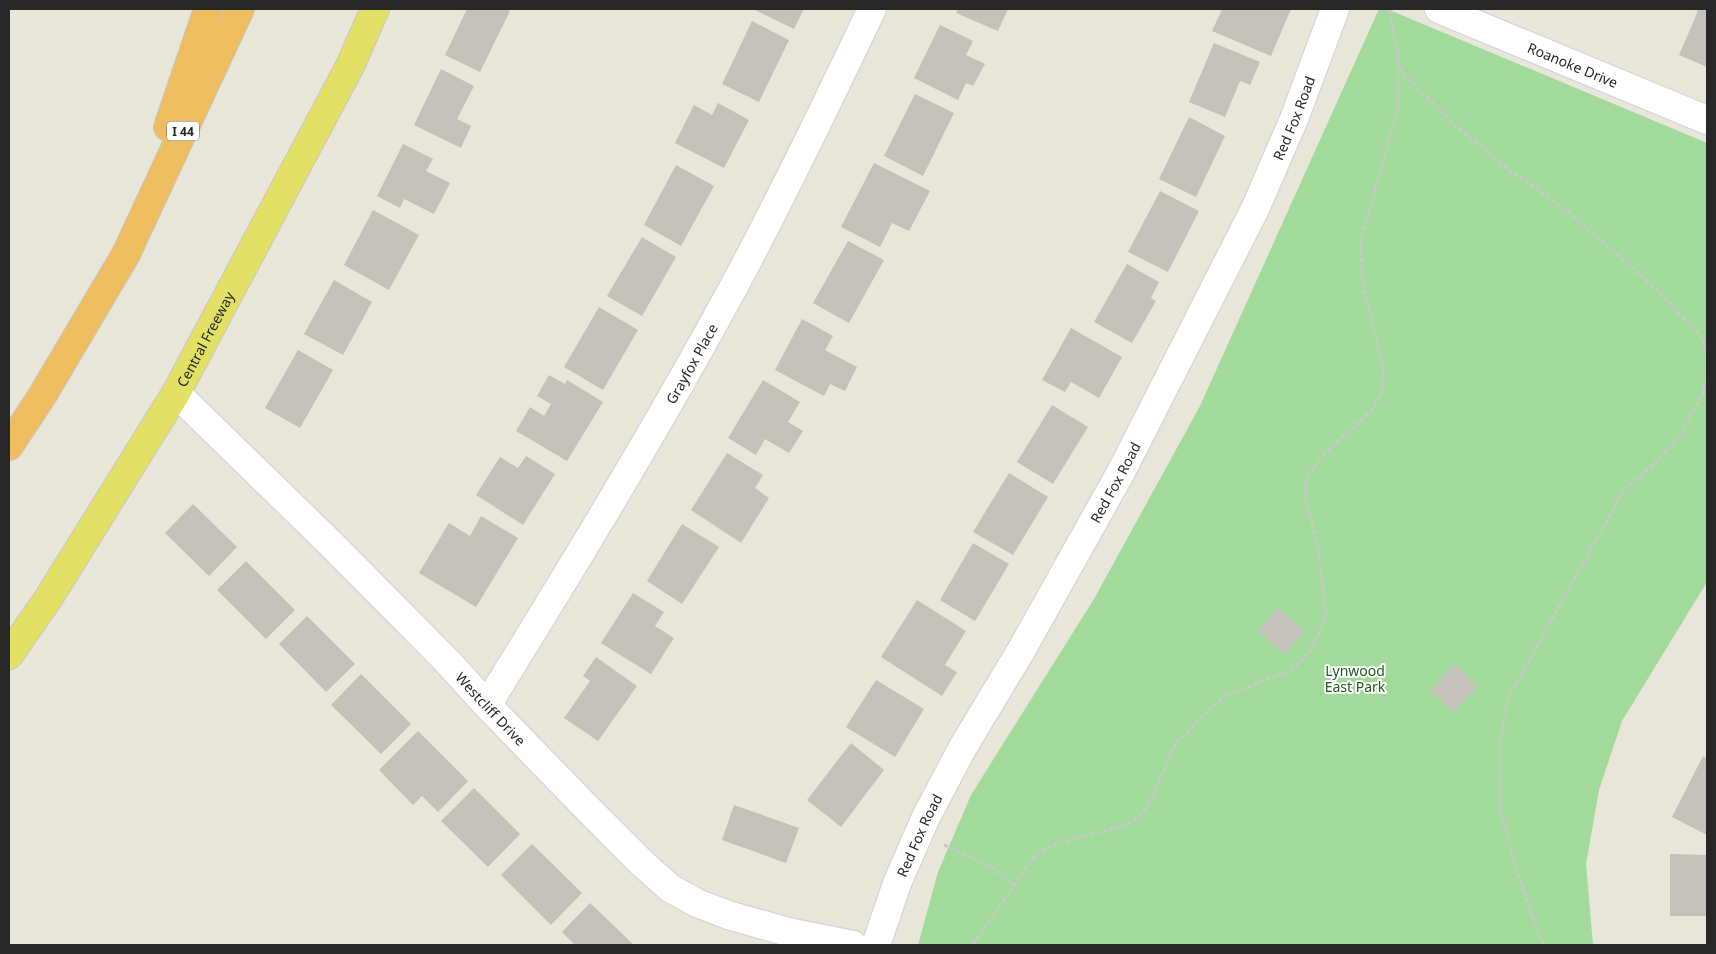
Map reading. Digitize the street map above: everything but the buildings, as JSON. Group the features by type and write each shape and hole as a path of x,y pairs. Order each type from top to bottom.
{"highway":[{"path":"126,254 208,9"},
{"name":"I 44","path":"9,446 42,396 126,254 240,9"}],"main road":[{"name":"Central Freeway","path":"9,655 48,598 176,393 350,66 375,9"}],"street":[{"name":"Grayfox Place","path":"487,705 603,517 733,288 814,130 872,9"},
{"name":"Red Fox Road","path":"876,945 898,881 963,746 1022,648 1121,472 1255,210 1294,118 1336,9"},
{"name":"Roanoke Drive","path":"1439,9 1707,120"},
{"name":"Westcliff Drive","path":"176,393 330,542 610,831 670,888 697,903 728,915 788,932 853,945"}],"path":[{"path":"973,945 1036,854 1053,845 1121,826 1138,818 1149,805 1174,746 1202,716 1227,695 1293,669 1311,651 1326,616 1318,547 1305,496 1307,477 1320,458 1374,408 1382,391 1384,370 1362,280 1361,240 1398,108 1398,54 1389,9"},
{"path":"1398,68 1458,128 1509,170 1565,210 1656,288 1705,339 1707,367 1703,393 1683,430 1667,451 1623,492 1508,698 1501,734 1499,804 1515,865 1543,945"},
{"path":"919,834 991,867 1015,885"}],"green space":[{"name":"Lynwood East Park","path":"1379,9 1387,9 1707,143 1707,582 1622,721 1599,790 1586,864 1593,945 918,945 938,872 971,795 1094,599 1200,406"}]}
